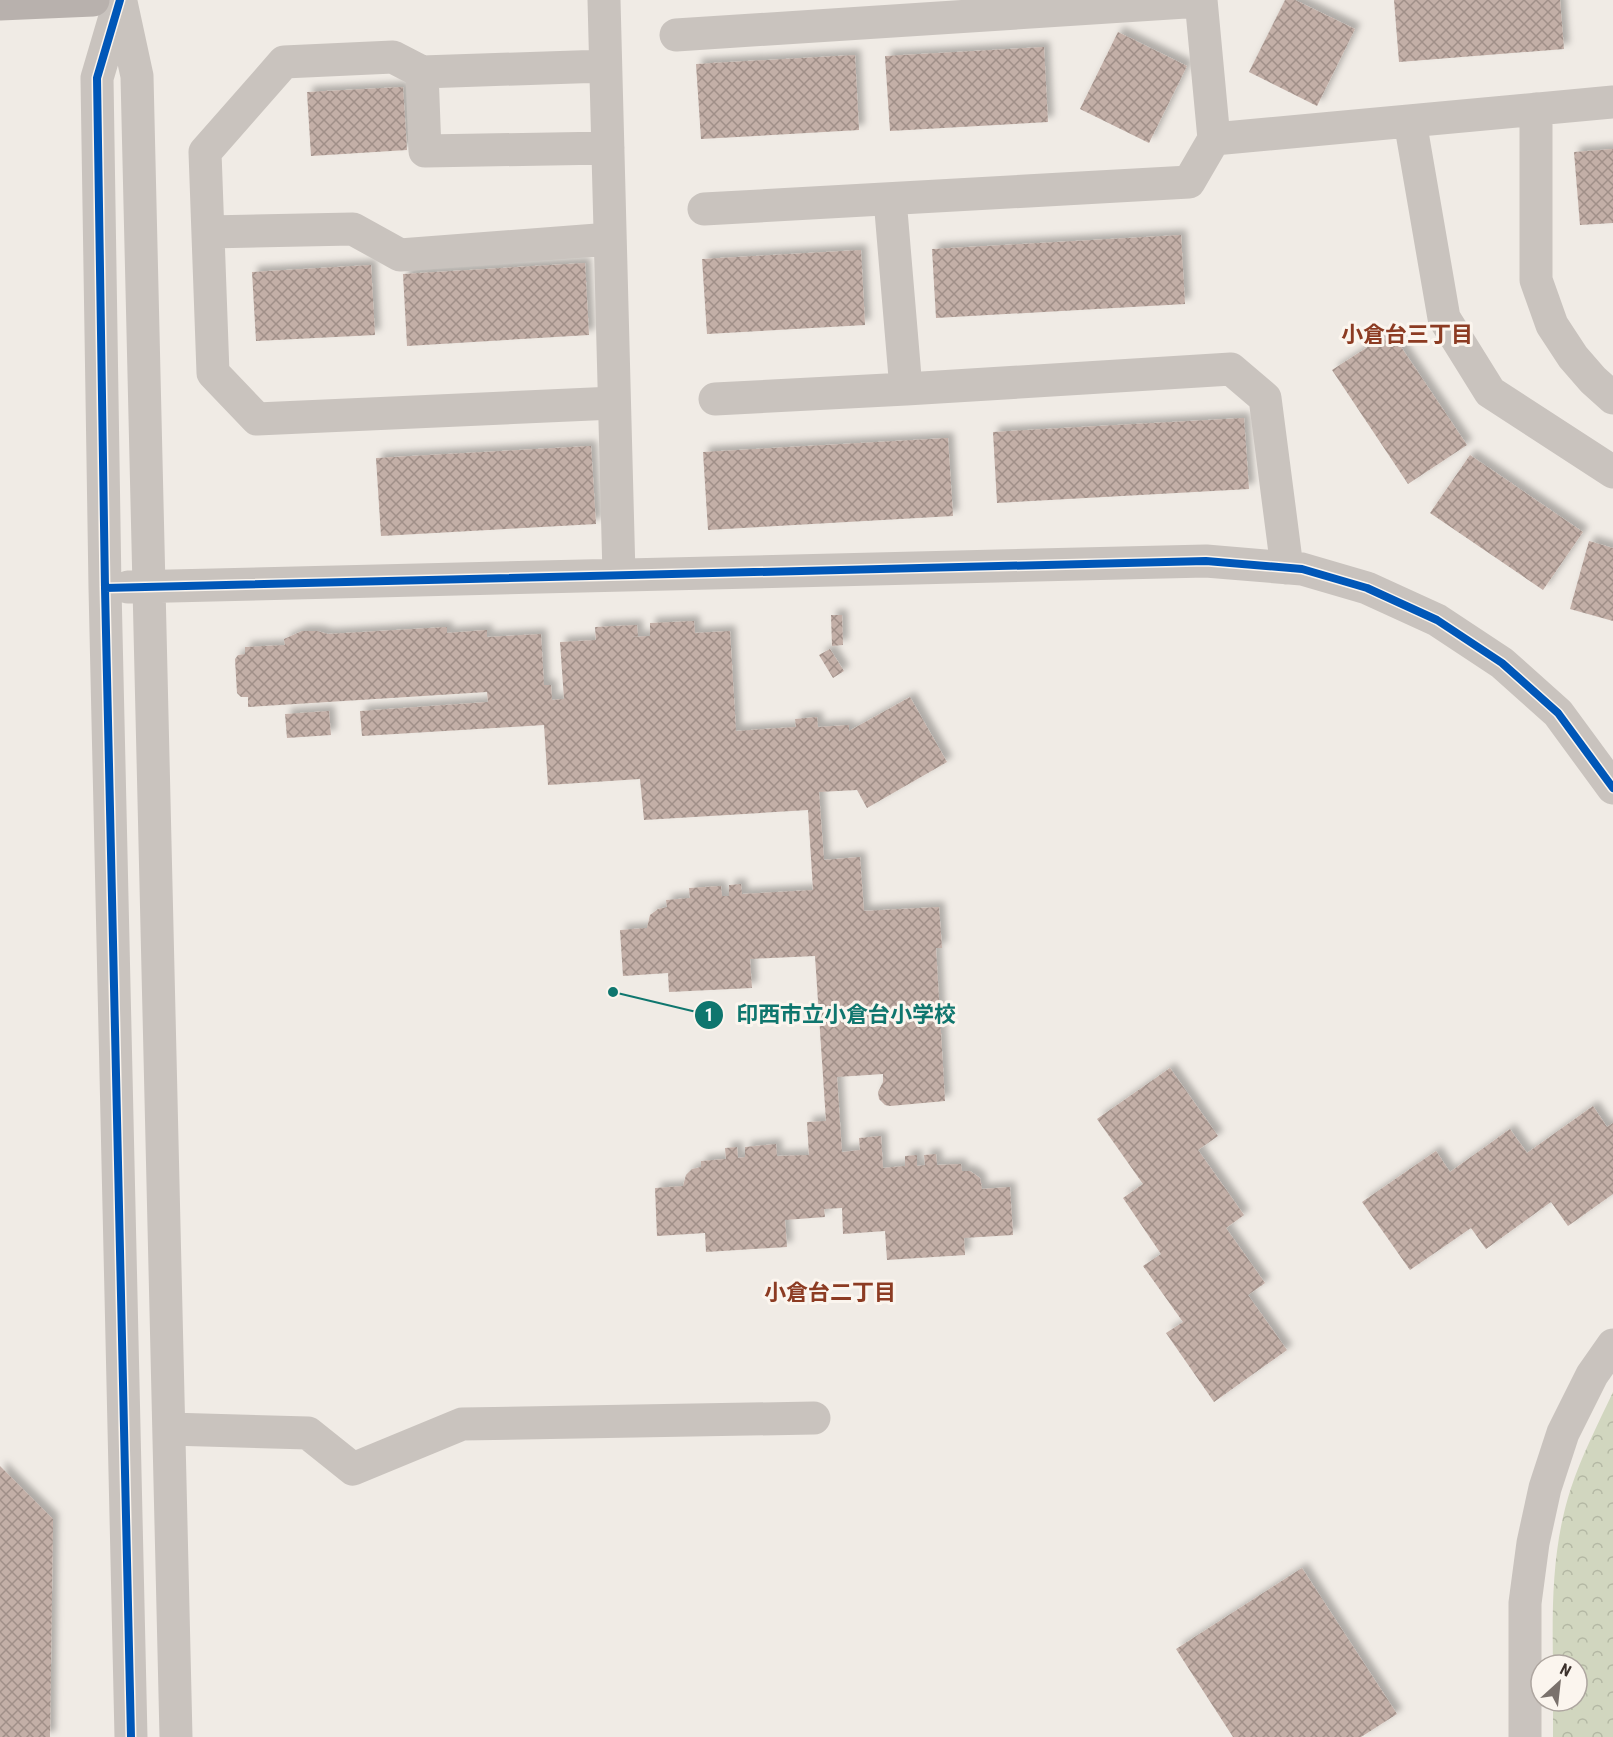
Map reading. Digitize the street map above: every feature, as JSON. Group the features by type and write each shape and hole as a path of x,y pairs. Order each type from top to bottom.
{"main road":[{"path":"0,4 93,0"}],"street":[{"path":"120,0 136,76 176,1737"},
{"path":"120,0 97,78 105,588 130,1737"},
{"path":"604,0 619,575"},
{"path":"676,36 1201,1 1214,139 1189,182 704,209"},
{"path":"605,66 423,72 393,57 284,62 206,152 208,232 213,373 257,419 614,403"},
{"path":"423,72 425,151 608,148"},
{"path":"1214,139 1613,102"},
{"path":"1536,109 1536,280 1552,325 1573,357 1613,398"},
{"path":"1410,121 1444,318 1490,393 1613,472"},
{"path":"890,199 906,389"},
{"path":"208,232 353,229 400,255 610,238"},
{"path":"715,399 1231,369 1265,398 1287,568"},
{"path":"105,588 1206,561 1302,569 1367,588 1437,621 1502,663 1558,713 1613,788"},
{"path":"1524,1737 1525,1603 1533,1543 1545,1488 1563,1432 1593,1375 1613,1345"},
{"path":"169,1429 308,1433 353,1469 462,1424 813,1418"}],"green space":[{"path":"1613,1392 1613,1737 1553,1737 1553,1713 1589,1713 1589,1653 1553,1653 1553,1598 1560,1532 1565,1510 1575,1476"}],"building":[{"path":"1285,0 1295,0 1355,29 1317,106 1249,72"},
{"path":"1394,0 1560,0 1564,49 1399,62"},
{"path":"1118,32 1187,66 1149,143 1080,109"},
{"path":"1044,47 1048,122 890,131 885,56"},
{"path":"855,55 859,130 701,139 696,64"},
{"path":"403,87 407,150 311,156 307,92"},
{"path":"1613,149 1613,223 1580,225 1574,152"},
{"path":"1181,235 1185,304 936,318 932,249"},
{"path":"861,250 865,325 707,334 702,259"},
{"path":"585,263 589,335 407,346 403,274"},
{"path":"371,265 375,335 256,341 252,272"},
{"path":"1391,332 1467,445 1408,484 1332,370"},
{"path":"1244,418 1249,489 997,503 993,432"},
{"path":"948,438 953,516 708,530 703,452"},
{"path":"591,446 596,524 381,536 376,458"},
{"path":"1470,455 1583,532 1543,590 1430,513"},
{"path":"1589,541 1613,548 1613,621 1570,609"},
{"path":"831,615 842,615 843,645 832,646"},
{"path":"694,621 695,633 730,631 736,731 796,727 795,719 817,717 818,727 849,725 849,731 910,697 947,762 867,808 857,790 819,792 824,860 860,857 864,911 939,907 942,948 936,948 945,1101 885,1105 879,1099 878,1092 883,1082 883,1074 837,1077 842,1152 860,1150 859,1138 881,1136 883,1168 905,1166 905,1156 917,1155 917,1166 925,1165 924,1155 936,1154 937,1165 961,1164 962,1171 970,1171 980,1178 982,1189 1010,1187 1013,1235 964,1238 965,1255 887,1260 885,1231 843,1234 842,1208 824,1209 825,1217 785,1220 787,1247 706,1252 705,1233 657,1236 655,1188 683,1186 686,1175 692,1169 701,1167 701,1161 726,1159 725,1148 737,1147 738,1158 745,1157 745,1147 776,1144 777,1156 809,1155 807,1122 826,1121 815,956 750,959 752,988 669,992 668,973 623,976 620,930 647,928 650,915 658,909 667,907 666,900 690,898 689,888 721,886 722,896 729,896 729,885 741,884 742,894 813,890 808,810 644,820 640,779 548,785 544,725 362,736 360,711 488,702 487,692 248,707 248,697 241,697 237,693 235,659 238,655 245,654 245,647 285,645 284,639 302,631 328,634 447,627 447,633 487,630 487,637 541,634 544,685 551,685 552,700 564,699 560,642 596,640 595,627 637,625 638,636 629,637 650,636 650,623"},
{"path":"830,649 844,671 833,678 819,655"},
{"path":"329,711 331,735 287,738 285,714"},
{"path":"1170,1068 1218,1136 1198,1150 1244,1215 1226,1228 1265,1283 1248,1295 1287,1350 1214,1402 1166,1333 1183,1322 1143,1266 1161,1254 1123,1198 1143,1184 1097,1119"},
{"path":"1593,1106 1607,1127 1613,1123 1613,1194 1568,1226 1551,1202 1486,1249 1471,1228 1410,1270 1362,1202 1436,1151 1450,1172 1510,1129 1527,1153"},
{"path":"0,1466 53,1519 50,1737 0,1737"},
{"path":"1302,1568 1397,1714 1361,1737 1233,1737 1176,1649"}],"cycle path":[{"path":"120,0 97,78 105,588 131,1737"},
{"path":"105,588 1206,561 1302,569 1367,588 1437,620 1502,663 1558,713 1613,788"}],"place":[{"name":"印西市立小倉台小学校","path":"613,992"}],"district":[{"name":"小倉台三丁目","path":"1407,334"},
{"name":"小倉台二丁目","path":"830,1292"}]}
